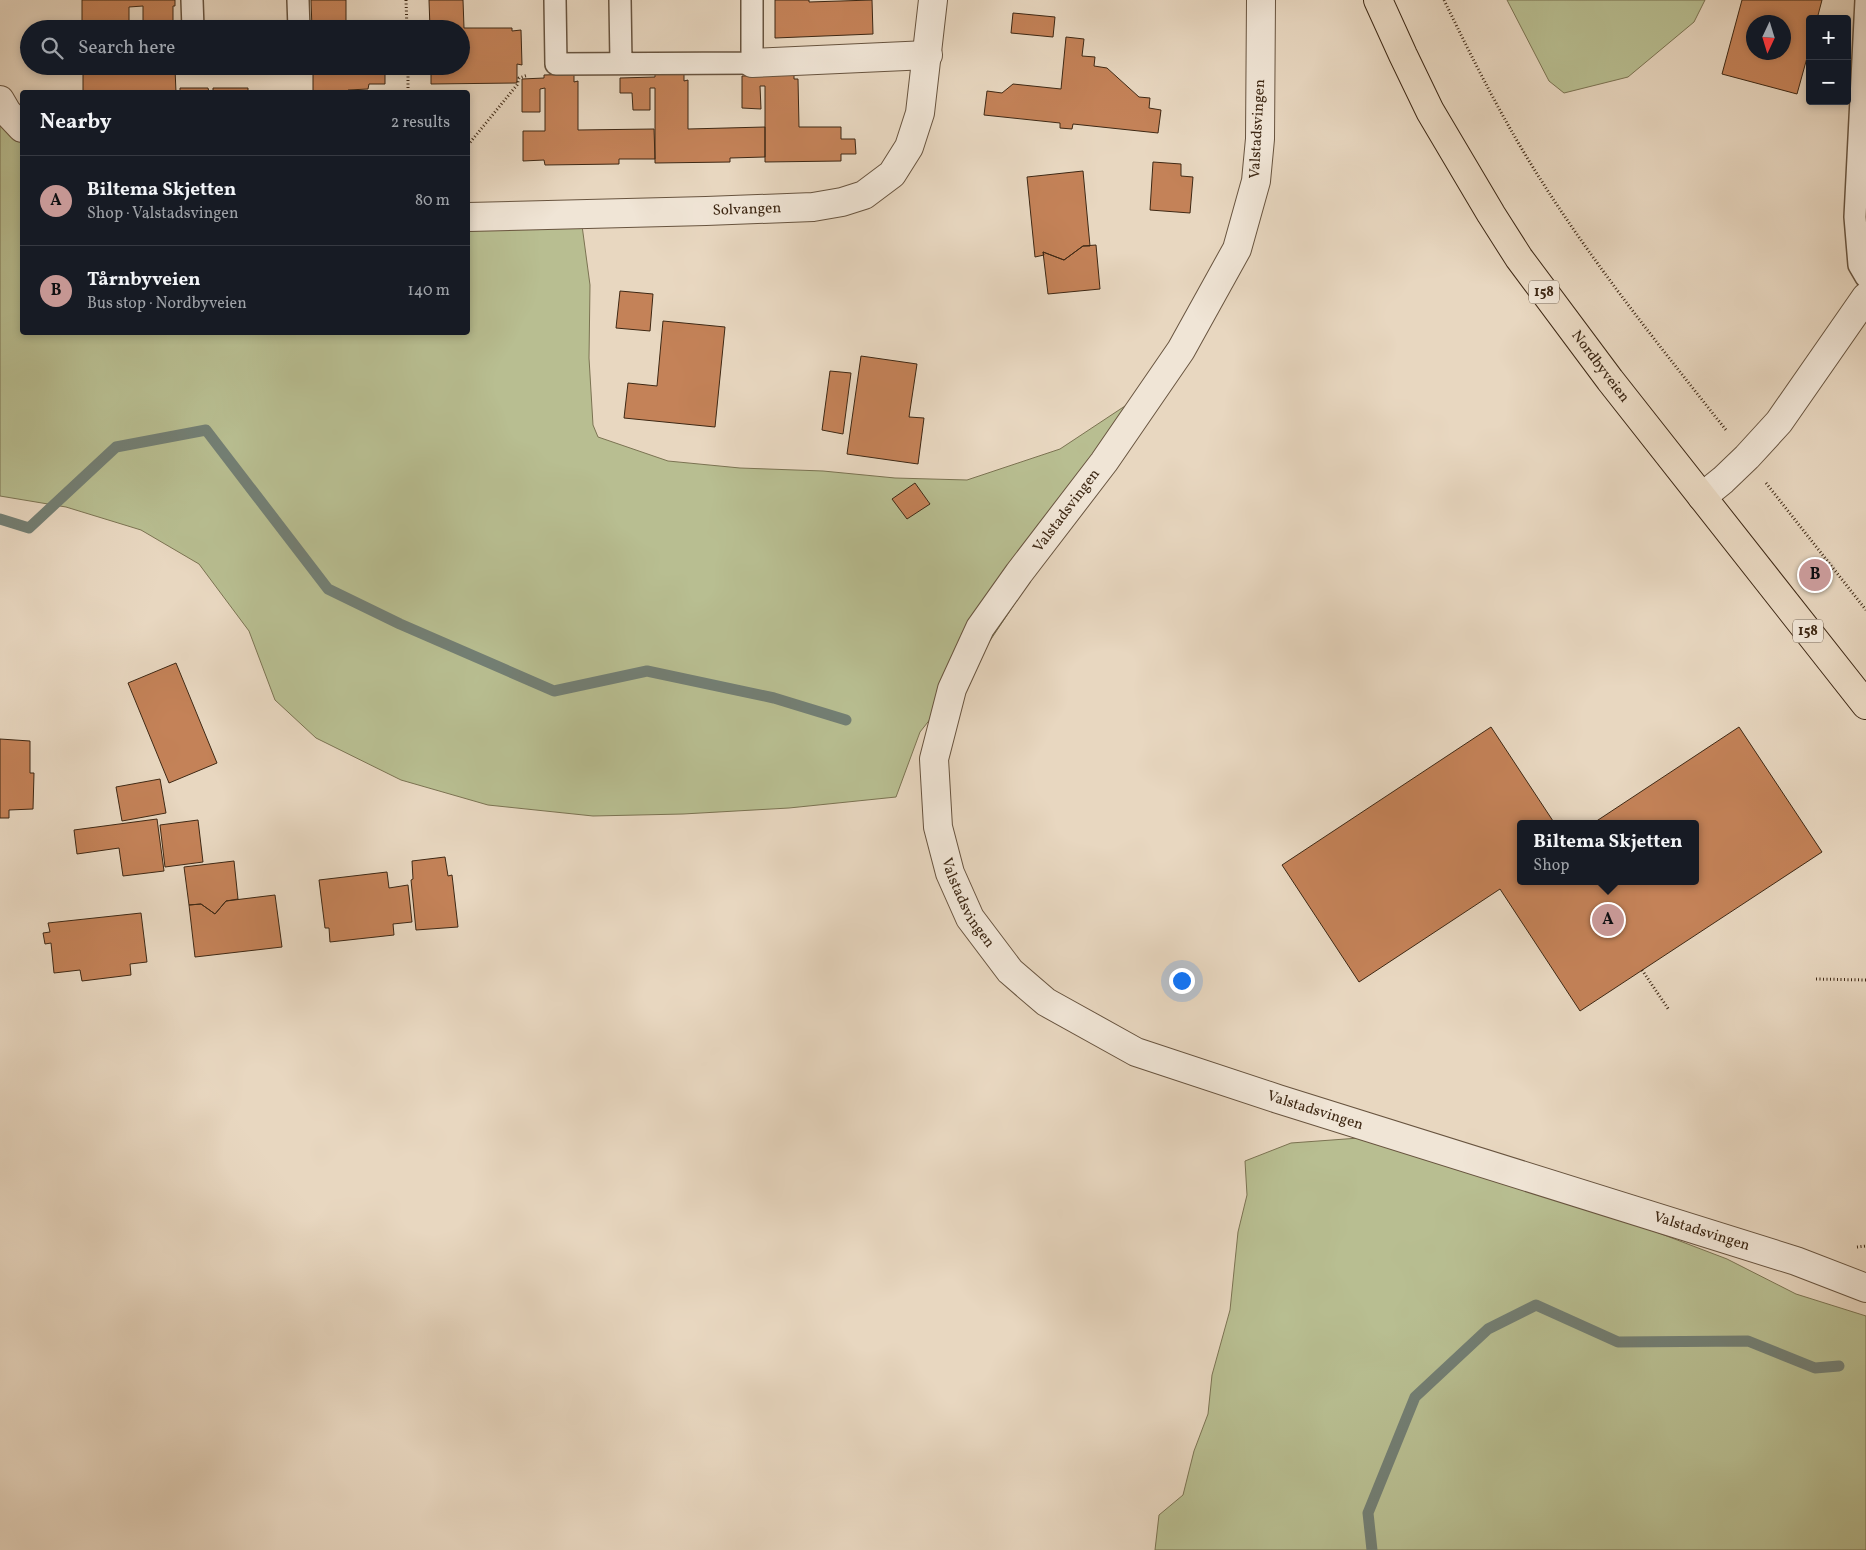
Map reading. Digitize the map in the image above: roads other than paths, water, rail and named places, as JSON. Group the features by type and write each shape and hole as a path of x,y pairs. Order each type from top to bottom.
{"main road":[{"name":"Nordbyveien","path":"1378,0 1430,111 1519,258 1561,316 1866,705"}],"street":[{"name":"Solvangen","path":"470,216 813,207 842,202 864,195 892,174 909,147 920,114 933,0"},
{"name":"Valstadsvingen","path":"1260,0 1260,138 1256,181 1237,249 1176,358 1104,462 1019,573 980,628 952,690 934,759 938,827 950,873 970,918 1010,971 1046,1002 1136,1052 1278,1099 1796,1262 1866,1288"},
{"path":"752,63 928,55"},
{"path":"0,100 20,126"},
{"path":"1702,497 1747,457 1778,422 1866,297"}],"lane":[{"path":"192,0 193,20"},
{"path":"298,0 299,20"},
{"path":"556,0 556,64 752,63 752,0"},
{"path":"620,0 621,63"},
{"path":"1866,0 1855,217 1859,265 1866,277"}],"waterway":[{"path":"0,519 29,528 116,447 206,430 328,589 400,624 554,691 647,671 774,698 846,720"},
{"path":"1372,1550 1368,1513 1415,1397 1488,1329 1536,1305 1618,1342 1748,1341 1815,1368 1839,1366"}],"place":[{"name":"Tårnbyveien","path":"1815,575"},
{"name":"Biltema Skjetten","path":"1608,920"}]}
